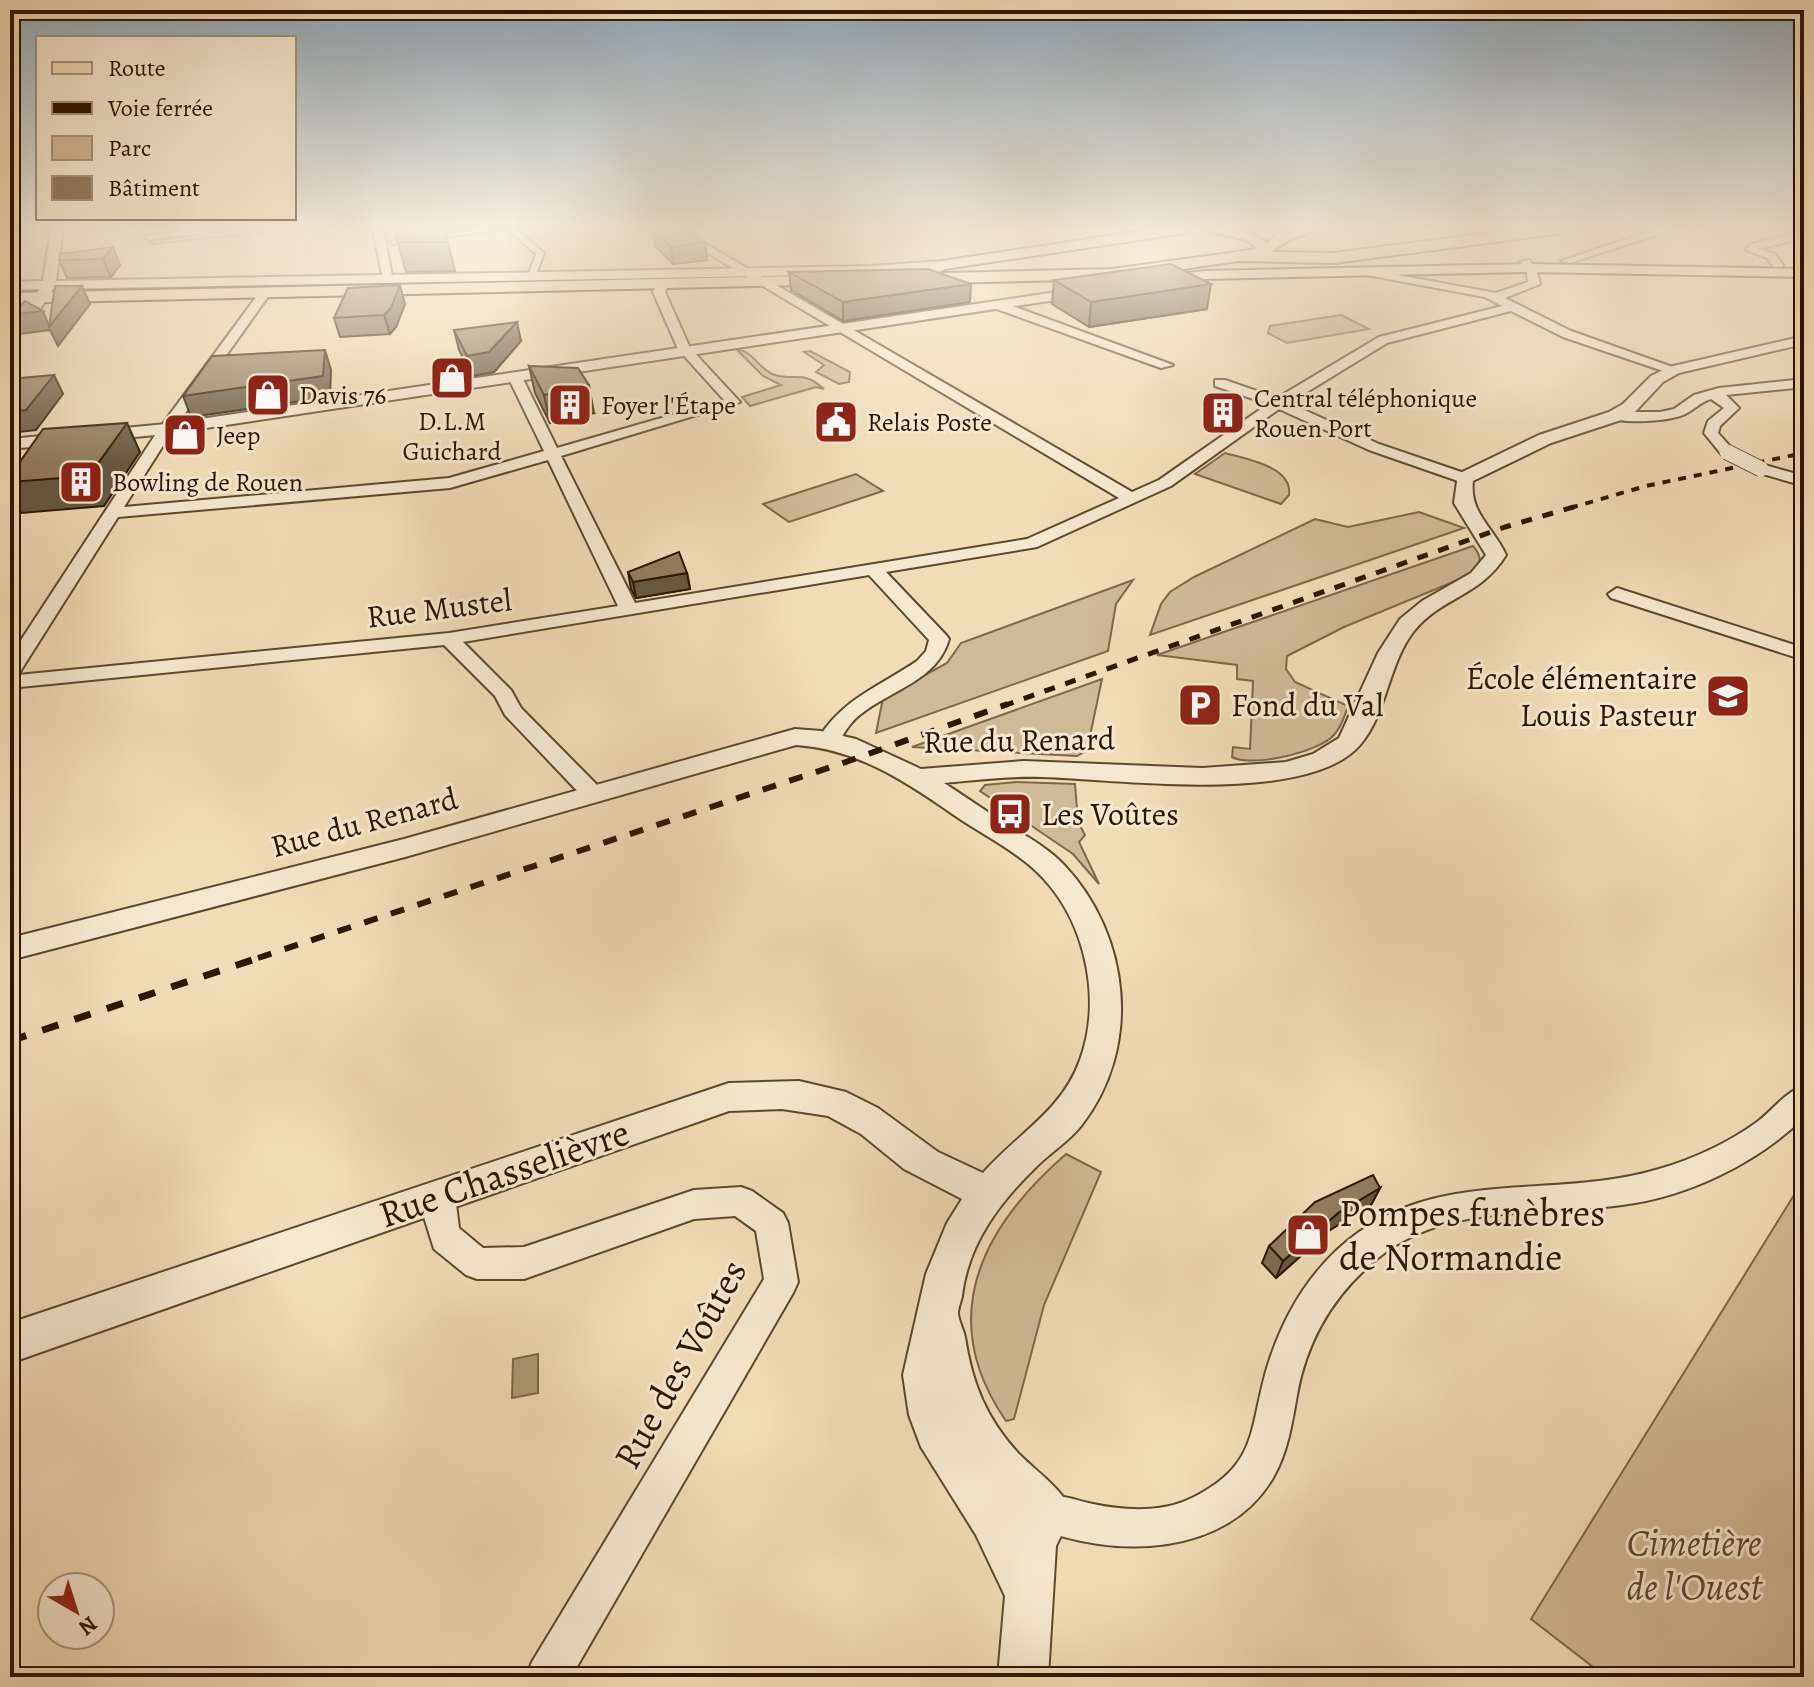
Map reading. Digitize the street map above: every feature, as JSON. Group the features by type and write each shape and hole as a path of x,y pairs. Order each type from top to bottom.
{"street":[{"path":"10,331 32,308"},
{"path":"10,672 162,435 254,308"},
{"path":"111,513 450,483 733,402 687,351 666,308"},
{"path":"804,308 1133,499"},
{"path":"10,444 162,435 515,377 980,308"},
{"path":"1006,308 1166,365"},
{"name":"Rue Mustel","path":"10,682 449,639 1031,543 1133,499 1178,475 1276,405 1383,340 1508,308"},
{"path":"1513,308 1567,334 1674,370"},
{"path":"1220,383 1374,447 1464,478 1545,439 1615,416 1629,408 1657,379 1674,370 1804,340"},
{"path":"515,377 629,609"},
{"path":"1615,416 1640,418 1679,412 1711,394 1804,383"},
{"path":"1711,394 1725,400 1732,408 1713,424 1711,433 1718,446 1761,469 1804,481"},
{"name":"Rue du Renard","path":"10,949 405,848 795,737 830,738 868,752 913,778 1001,769 1252,774 1295,769 1338,752 1353,738 1394,647 1421,610 1489,571 1496,555 1483,530 1467,516 1461,492 1464,478"},
{"path":"830,738 834,726 846,714 929,662 939,648 939,639 873,569"},
{"path":"1617,594 1804,654"},
{"path":"449,639 504,694 512,711 592,793"},
{"path":"913,778 1026,849 1054,872 1081,907 1099,950 1106,989 1103,1033 1094,1074 1068,1115 986,1193 961,1234 946,1272 923,1372 932,1424 953,1466 986,1510 1027,1590"},
{"name":"Rue Chasselièvre","path":"10,1343 729,1097 775,1093 819,1098 844,1106 877,1125 927,1164 986,1193"},
{"path":"940,1307 948,1367 959,1407 1002,1471 1049,1513 1139,1529 1178,1522 1215,1507 1241,1488 1261,1463 1285,1368 1303,1317 1340,1269 1373,1241 1408,1220 1485,1203 1626,1191 1684,1174 1768,1131 1804,1098"},
{"name":"Rue des Voûtes","path":"439,1196 446,1237 457,1252 477,1263 508,1265 561,1252 707,1200 741,1199 764,1213 777,1234 782,1256 781,1282 547,1677"},
{"path":"1023,1677 1027,1590 1033,1542 1049,1513"}],"green space":[{"path":"1341,315 1369,329 1287,343 1268,333 1270,326"},
{"path":"737,350 748,353 770,373 805,378 824,389 816,387 750,406 742,397 781,385 763,376"},
{"path":"810,351 850,372 849,382 839,384 816,372 824,365 804,352"},
{"path":"1225,453 1255,461 1276,471 1284,477 1289,495 1281,504 1195,474"},
{"path":"856,474 883,491 789,522 763,504"},
{"path":"1419,512 1464,528 1150,635 1161,604 1170,592 1194,577 1315,519 1348,527"},
{"path":"1473,546 1480,559 1475,573 1344,627 1287,656 1286,669 1295,682 1348,706 1334,735 1315,747 1254,761 1232,757 1233,747 1250,749 1253,681 1237,679 1237,665 1157,655"},
{"path":"1133,580 1116,604 1108,651 876,733 883,698 947,663 961,643"},
{"path":"1102,679 1087,750 1077,756 912,747"},
{"path":"1016,782 1075,784 1078,822 1085,835 1079,842 1099,884 1073,854 980,791 985,785"},
{"path":"1066,1154 1101,1172 1044,1305 1014,1419 1006,1421 985,1383 973,1346 971,1311 978,1277 991,1244 1011,1212 1036,1182"},
{"name":"Cimetière de l'Ouest","path":"1804,1179 1804,1677 1606,1677 1531,1619"}],"shaded area":[{"path":"538,1354 538,1393 512,1398 513,1359"}],"building":[{"path":"18,308 37,308 43,311 10,315"},
{"path":"52,308 65,308 49,327"},
{"path":"339,308 391,308 384,315 334,318"},
{"path":"517,322 489,352 467,356 454,330"},
{"path":"325,350 323,376 183,396 212,356"},
{"path":"529,366 578,368 589,385 544,395"},
{"path":"54,375 26,410 10,412 10,379"},
{"path":"127,423 89,476 10,482 10,476 43,429"},
{"path":"679,552 687,573 633,582 628,572"},
{"path":"1373,1175 1380,1188 1338,1213 1283,1261 1269,1246 1315,1202"}],"railway":[{"path":"1570,508 1646,486 1804,453"},
{"path":"1003,706 1505,527 1577,506"},
{"path":"264,956 843,763 1008,704"},
{"path":"10,1041 264,956"},
{"path":"258,958 264,956"}],"place":[{"name":"D.L.M Guichard","path":"452,378"},
{"name":"Davis 76","path":"268,395"},
{"name":"Foyer l'Étape","path":"570,405"},
{"name":"Central téléphonique Rouen Port","path":"1223,413"},
{"name":"Relais Poste","path":"836,422"},
{"name":"Jeep","path":"185,435"},
{"name":"Bowling de Rouen","path":"81,482"},
{"name":"École élémentaire Louis Pasteur","path":"1728,696"},
{"name":"Fond du Val","path":"1200,705"},
{"name":"Les Voûtes","path":"1010,814"},
{"name":"Pompes funèbres de Normandie","path":"1308,1235"}]}
